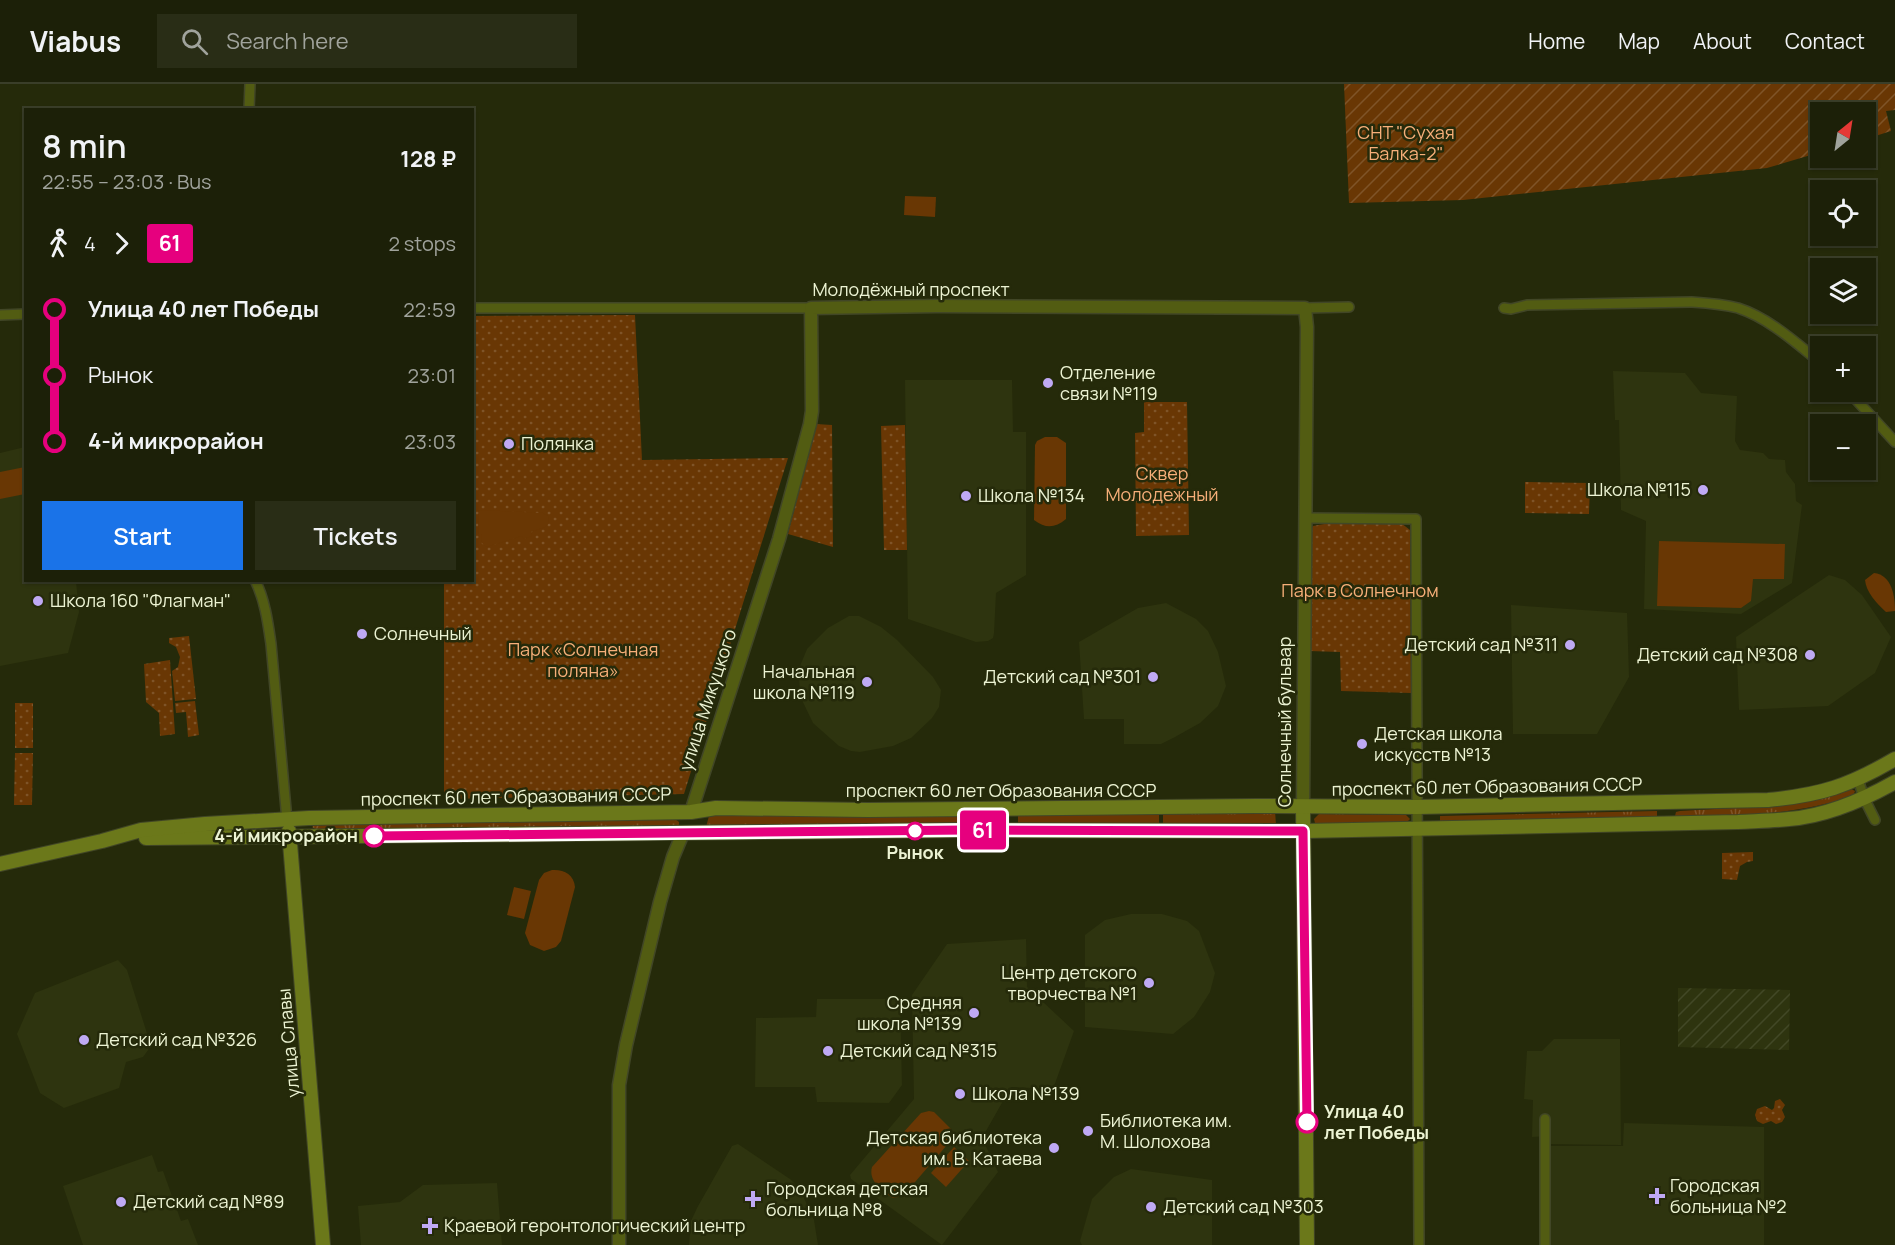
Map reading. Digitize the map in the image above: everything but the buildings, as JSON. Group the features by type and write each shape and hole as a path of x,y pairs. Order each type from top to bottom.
{"main road":[{"name":"проспект 60 лет Образования СССР","path":"0,864 141,830 309,818 691,812 716,808 968,810 1417,807 1768,800 1801,797 1836,789 1895,759"},
{"name":"проспект 60 лет Образования СССР","path":"102,841 156,838 967,830 1303,831 1791,819 1835,809 1864,798 1895,782"},
{"path":"1666,823 1669,803"},
{"name":"Солнечный бульвар","path":"1303,807 1307,1245"},
{"path":"967,830 968,810"},
{"name":"улица Микуцкого","path":"683,833 691,812"},
{"name":"улица Славы","path":"287,820 323,1245"}],"street":[{"path":"249,108 250,84"},
{"path":"1504,308 1538,304 1691,302 1718,304 1752,314 1771,325 1810,355"},
{"name":"Молодёжный проспект","path":"474,308 937,306 1349,308"},
{"name":"улица Микуцкого","path":"691,812 779,539 810,424 812,411 811,308"},
{"name":"Солнечный бульвар","path":"1303,807 1303,585 1306,518 1307,327 1305,308"},
{"path":"0,315 24,314"},
{"path":"1858,402 1895,442"},
{"path":"1306,518 1416,519 1419,1245"},
{"path":"256,582 268,622 271,644 287,820"},
{"path":"1858,779 1875,820"},
{"name":"улица Микуцкого","path":"619,1245 619,1085 626,1045 660,902 673,857 683,833"},
{"path":"1545,1119 1545,1245"}],"shaded area":[{"path":"1613,371 1685,373 1701,393 1737,396 1735,441 1740,450 1763,453 1769,459 1785,460 1786,472 1795,484 1796,501 1802,505 1792,583 1741,614 1644,609 1646,521 1621,510 1619,420 1615,420"},
{"name":"Школа №134","path":"905,380 1012,380 1013,432 1026,432 1026,575 996,593 994,633 993,638 988,641 976,642 908,619"},
{"path":"24,447 24,582 76,582 79,612 68,653 0,666 0,453"},
{"name":"Детский сад №308","path":"1829,575 1845,580 1862,595 1891,637 1875,673 1828,706 1739,710 1736,637"},
{"name":"Детский сад №301","path":"1166,603 1196,619 1208,631 1218,652 1226,686 1218,706 1200,723 1161,744 1124,744 1124,719 1084,719 1079,642 1138,608"},
{"name":"Детский сад №311","path":"1511,605 1627,613 1629,677 1597,734 1513,734"},
{"name":"Начальная школа №119","path":"849,616 859,616 881,627 933,677 941,690 939,707 932,718 911,738 893,746 860,752 839,746 813,723 801,698 798,671 807,649 828,628"},
{"name":"Центр детского творчества №1","path":"1131,914 1162,914 1187,921 1199,931 1215,973 1210,992 1194,1017 1173,1034 1085,1027 1085,935 1105,920"},
{"name":"Школа №139","path":"1026,939 1027,987 1074,1031 1053,1089 1011,1087 982,1138 998,1172 942,1245 851,1179 850,1175 914,1099 912,995 947,944"},
{"name":"Детский сад №326","path":"118,960 127,970 151,1046 143,1057 126,1062 119,1088 64,1108 40,1093 17,1034 35,993"},
{"path":"1678,988 1790,990 1789,1050 1678,1047"},
{"name":"Детский сад №315","path":"817,999 900,999 902,1085 889,1103 817,1102 815,1087 755,1087 756,1018 816,1017"},
{"path":"1554,1039 1620,1039 1621,1145 1549,1144 1549,1136 1532,1137 1533,1100 1524,1099 1527,1051 1542,1051"},
{"name":"Городская больница №2","path":"1624,1123 1764,1127 1764,1245 1549,1245 1550,1146 1623,1146"},
{"name":"Городская детская больница №8","path":"738,1144 790,1179 800,1189 814,1220 818,1245 689,1245 691,1221 697,1208 732,1146"},
{"name":"Детский сад №89","path":"152,1155 158,1172 163,1171 181,1221 188,1219 198,1245 83,1245 63,1186"},
{"name":"Детский сад №303","path":"1131,1169 1212,1180 1212,1245 1082,1245 1080,1241 1092,1199 1114,1177"},
{"name":"Краевой геронтологический центр","path":"497,1183 502,1245 361,1245 358,1206 400,1202 423,1185"}],"green space":[{"name":"СНТ \"Сухая Балка-2\"","path":"1344,84 1895,84 1895,110 1886,111 1891,131 1876,136 1876,102 1810,102 1810,155 1767,168 1463,200 1349,203"},
{"path":"905,196 936,197 935,217 904,215"},
{"name":"Парк «Солнечная поляна»","path":"635,315 642,460 788,458 684,794 444,799 444,582 474,582 474,316"},
{"name":"Сквер Молодежный","path":"1144,402 1187,402 1189,535 1136,536 1135,433 1144,432"},
{"path":"816,424 832,425 833,547 788,534"},
{"path":"905,425 907,550 884,550 881,426"},
{"path":"1045,437 1057,437 1066,443 1066,519 1050,526 1034,520 1035,445 1037,441"},
{"path":"24,467 24,494 0,499 0,472"},
{"path":"1525,482 1590,483 1589,514 1525,513"},
{"path":"479,510 543,513 548,516 549,523 531,532 532,536 524,539 522,536 486,547 481,542 482,534 478,534"},
{"name":"Парк в Солнечном","path":"1330,523 1401,523 1410,530 1411,693 1341,691 1340,652 1309,651 1309,532 1313,526"},
{"path":"1659,541 1785,544 1784,579 1753,579 1751,601 1741,608 1657,606"},
{"path":"1874,573 1889,582 1895,611 1886,612 1870,593 1865,580"},
{"path":"189,636 196,699 175,701 172,671 178,667 180,657 176,647 169,643 169,638"},
{"path":"170,660 175,734 160,736 159,713 146,702 144,664"},
{"path":"195,701 199,735 188,737 186,712 176,713 175,703"},
{"path":"15,703 33,703 33,748 15,748"},
{"path":"15,753 33,753 32,805 14,805"},
{"path":"1851,789 1855,791 1853,796 1786,811 1695,818 1675,816 1676,812 1680,811 1786,805"},
{"path":"1275,811 1276,825 1163,825 1163,813"},
{"path":"1657,811 1657,817 1440,821 1440,816"},
{"path":"1159,813 1159,825 1018,824 1018,815"},
{"path":"1319,814 1406,815 1410,819 1406,823 1319,824 1315,823 1314,819"},
{"path":"954,815 959,816 961,820 957,824 706,827 709,816"},
{"path":"675,819 679,822 676,827 317,830 312,827 315,825"},
{"path":"1753,852 1753,861 1740,866 1737,880 1722,879 1722,853"},
{"path":"552,870 567,873 573,879 575,887 561,941 556,947 544,951 530,945 525,933 539,880 544,873"},
{"path":"514,887 531,891 524,919 507,915"},
{"path":"1780,1099 1785,1105 1782,1110 1785,1117 1782,1122 1776,1124 1771,1121 1763,1124 1757,1121 1755,1115 1757,1109 1765,1106 1772,1110 1775,1101"},
{"path":"934,1112 952,1130 953,1138 903,1196 893,1198 880,1189 874,1181 872,1167 921,1113"},
{"path":"954,1147 969,1161 946,1187 931,1173"}],"bus line":[{"name":"61","path":"374,836 967,830 1303,831 1307,1122"}],"place":[{"name":"Отделение связи №119","path":"1048,383"},
{"name":"Полянка","path":"509,444"},
{"name":"Школа №115","path":"1703,490"},
{"name":"Школа №134","path":"966,496"},
{"name":"Школа 160 \"Флагман\"","path":"38,601"},
{"name":"Солнечный","path":"362,634"},
{"name":"Детский сад №311","path":"1570,645"},
{"name":"Детский сад №308","path":"1810,655"},
{"name":"Детский сад №301","path":"1153,677"},
{"name":"Начальная школа №119","path":"867,682"},
{"name":"Детская школа искусств №13","path":"1362,744"},
{"name":"Рынок","path":"915,831"},
{"name":"4-й микрорайон","path":"374,836"},
{"name":"Центр детского творчества №1","path":"1149,983"},
{"name":"Средняя школа №139","path":"974,1013"},
{"name":"Детский сад №326","path":"84,1040"},
{"name":"Детский сад №315","path":"828,1051"},
{"name":"Школа №139","path":"960,1094"},
{"name":"Улица 40 лет Победы","path":"1307,1122"},
{"name":"Библиотека им. М. Шолохова","path":"1088,1131"},
{"name":"Детская библиотека им. В. Катаева","path":"1054,1148"},
{"name":"Городская больница №2","path":"1657,1196"},
{"name":"Городская детская больница №8","path":"753,1199"},
{"name":"Детский сад №89","path":"121,1202"},
{"name":"Детский сад №303","path":"1151,1207"},
{"name":"Краевой геронтологический центр","path":"430,1226"}]}
